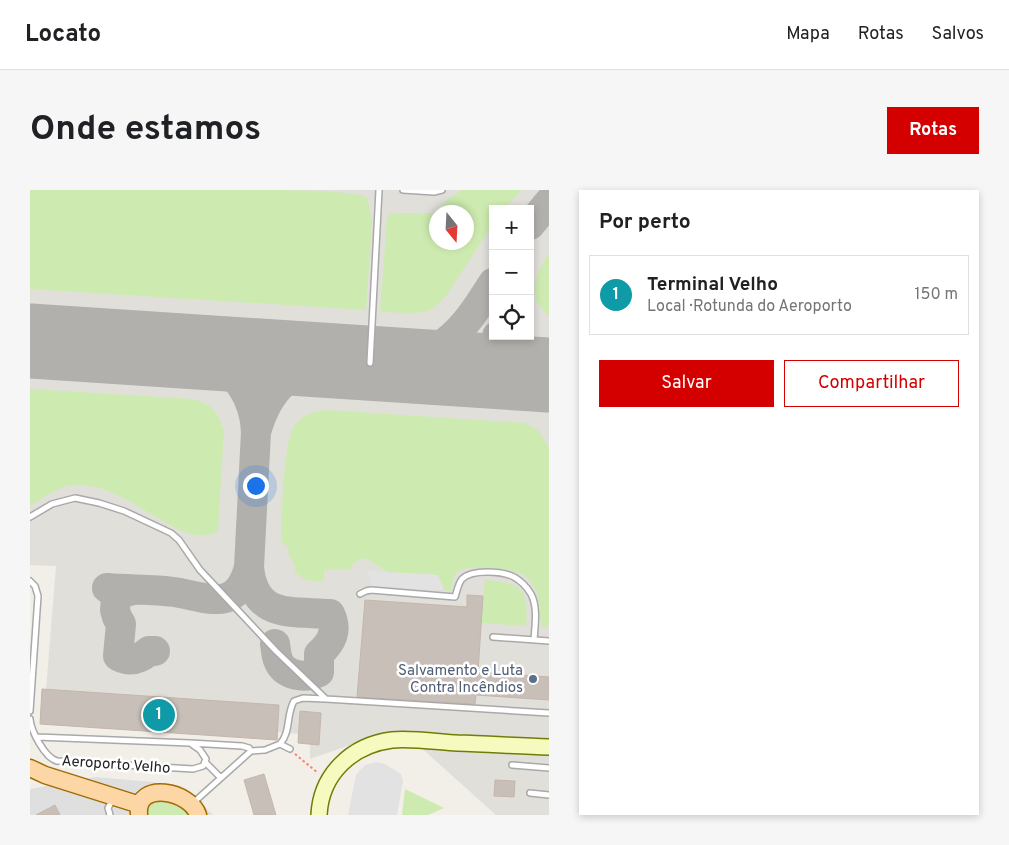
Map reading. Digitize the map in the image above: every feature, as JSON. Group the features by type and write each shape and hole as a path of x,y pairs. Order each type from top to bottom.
{"main road":[{"path":"30,768 45,775 115,796 139,810 146,796 155,792 177,796 195,809"}],"street":[{"path":"318,812 327,782 347,758 367,746 393,740 549,747"}],"lane":[{"path":"370,363 379,190"},
{"path":"403,190 434,192 442,190"},
{"path":"30,517 52,504 74,498 124,511 171,533 180,540 200,570 276,651 326,700"},
{"path":"360,594 366,590 371,590 455,597 462,580 470,574 481,572 507,574 523,584 530,594 534,604 534,640"},
{"path":"30,581 35,586 38,596 30,711"},
{"path":"493,637 549,641"},
{"path":"195,809 221,778 251,751 264,750 280,744 286,737 291,706 294,701 303,698 549,713"},
{"name":"Aeroporto Velho","path":"30,719 34,734 48,756 57,761 193,769 200,768 205,762"},
{"name":"Aeroporto Velho","path":"37,737 242,746 249,748 251,751"},
{"path":"190,744 204,754 205,762 221,778"},
{"path":"280,744 290,749"},
{"path":"512,766 549,768"},
{"path":"530,794 549,795"},
{"path":"110,815 108,808 115,796"}],"path":[{"path":"290,749 327,782"}],"shaded area":[{"path":"30,190 549,190 549,739 390,731 310,759 310,744 298,743 298,734 277,732 277,740 40,724 42,689 46,689 56,566 30,565"},
{"path":"367,571 438,575 444,590 372,586"},
{"path":"418,745 549,753 549,815 496,815"},
{"path":"376,762 385,764 401,774 403,781 397,815 348,815 356,775 365,765"},
{"path":"95,777 152,782 188,791 213,815 30,815 30,789"}],"green space":[{"path":"30,190 286,190 327,191 362,195 368,201 372,221 366,310 30,289"},
{"path":"461,190 521,190 508,205 489,205 489,230 446,296 435,307 425,312 380,312 387,218 390,214 429,213 429,250 474,250 474,205 443,204"},
{"path":"549,253 549,316 537,301 535,285 540,269"},
{"path":"30,389 194,399 210,406 217,414 224,430 218,530 215,533 206,535 186,533 116,495 88,486 74,485 62,488 30,506"},
{"path":"328,410 526,423 539,431 549,448 549,622 546,628 542,627 536,591 527,578 513,571 478,567 462,570 457,572 451,591 444,590 438,575 387,572 366,558 353,563 351,570 325,569 323,582 306,580 294,572 296,567 288,554 289,548 281,541 287,447 290,435 297,422 309,414"},
{"path":"485,580 507,583 521,590 526,603 526,626 481,623"},
{"path":"405,789 444,808 428,815 402,815"},
{"path":"149,801 175,801 193,815 145,815"}],"building":[{"path":"467,595 483,596 478,672 549,677 549,700 476,695 475,704 357,697 365,600 467,607"},
{"path":"42,689 279,705 277,740 40,724"},
{"path":"300,711 321,713 319,745 298,743"},
{"path":"264,774 276,815 254,815 244,780"},
{"path":"495,780 515,781 514,797 494,796"},
{"path":"55,805 60,815 36,815"}],"taxiway":[{"path":"534,220 549,202"},
{"path":"378,364 419,355 434,349 448,340 470,317 489,289"},
{"path":"500,340 507,350 519,360 549,372"},
{"path":"171,350 202,356 224,367 241,385 252,408 256,432 249,567 252,584 258,596 266,604 276,609 288,612 330,614 333,631 330,641 319,654 319,672 308,675 296,675 285,670 278,660 275,644"},
{"path":"256,432 267,403 283,383 305,370 334,361"},
{"path":"107,588 166,591 219,599 229,597 237,591 244,582 249,567"},
{"path":"133,590 122,593 116,598 115,610 121,624 118,656 134,659 149,651 155,651"}],"runway":[{"path":"30,341 549,375"}],"place":[{"name":"Salvamento e Luta Contra Incêndios","path":"533,679"},
{"name":"Terminal Velho","path":"159,715"}]}
